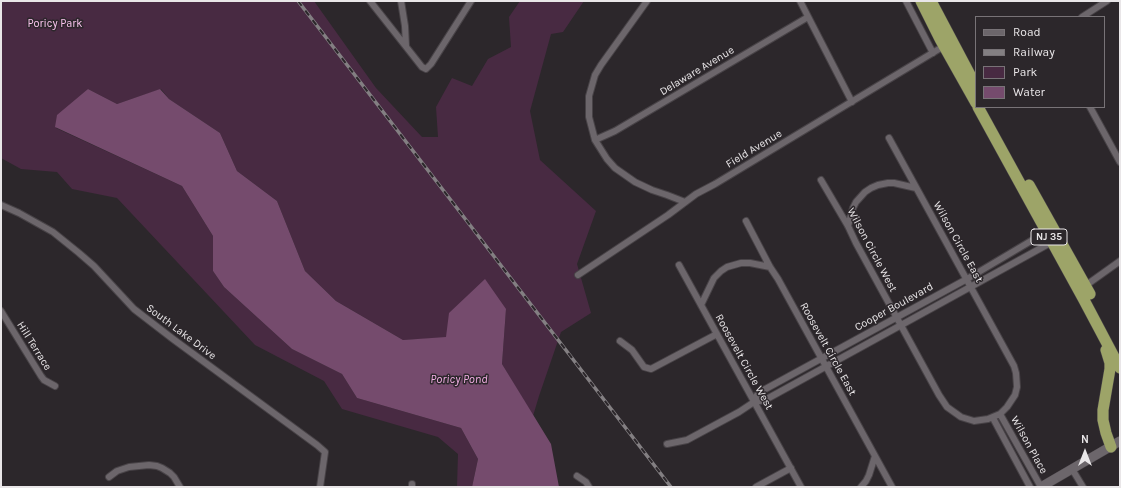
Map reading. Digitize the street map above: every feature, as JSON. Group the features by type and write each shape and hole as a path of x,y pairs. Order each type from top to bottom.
{"highway":[{"path":"921,1 975,101"},
{"path":"931,1 975,84"},
{"name":"NJ 35","path":"979,108 1091,312 1120,368"},
{"name":"NJ 35","path":"987,108 1120,352"},
{"path":"1102,334 1110,363 1103,410 1103,420 1106,433 1116,444"}],"main road":[{"path":"1041,487 1116,444"}],"street":[{"path":"370,1 422,67 426,69 432,64 471,1"},
{"path":"402,1 406,46"},
{"path":"647,1 595,75 589,96 589,117 595,140 607,159 615,168 635,182 685,202"},
{"path":"800,1 852,102"},
{"path":"906,1 933,53"},
{"path":"1084,16 1107,1"},
{"name":"Delaware Avenue","path":"595,140 615,131 808,17"},
{"name":"Field Avenue","path":"578,274 668,215 696,194 944,46"},
{"path":"1091,108 1120,162"},
{"name":"Wilson Circle East","path":"889,138 1014,366 1017,387 1007,407 1000,414"},
{"name":"Wilson Circle West","path":"821,180 848,226 896,317 947,407 961,417 974,421 992,418 1000,414"},
{"path":"848,226 856,202 871,188 888,183 916,188"},
{"name":"South Lake Drive","path":"1,205 53,232 94,266 134,309 325,452 320,487"},
{"name":"Roosevelt Circle East","path":"746,222 892,487"},
{"name":"Cooper Boulevard","path":"754,402 758,393 966,279 1046,232"},
{"name":"Cooper Boulevard","path":"667,444 687,440 739,412 754,402 765,400 1052,242"},
{"path":"1085,286 1120,261"},
{"path":"701,305 714,278 727,267 741,263 750,263 770,267"},
{"name":"Roosevelt Circle West","path":"679,265 801,487"},
{"name":"Hill Terrace","path":"1,311 40,376 55,386"},
{"path":"620,341 632,350 644,367 651,369 717,334"},
{"name":"Wilson Place","path":"1000,414 1041,487"},
{"name":"Wilson Place","path":"992,418 1030,487"},
{"path":"861,487 869,475 875,456"},
{"path":"109,477 129,467 148,465 157,466 170,473 180,487"},
{"path":"756,487 790,468"},
{"path":"1072,469 1083,487"},
{"path":"577,476 586,482 590,487"}],"green space":[{"name":"Poricy Park","path":"1,1 314,1 376,88 422,137 438,137 436,107 452,78 472,86 488,59 511,47 509,17 520,1 584,1 563,32 551,34 530,111 540,160 596,211 577,264 591,313 561,332 533,416 502,364 506,309 446,338 403,340 336,301 305,271 277,201 237,171 220,133 169,99 161,89 117,104 88,89 56,128 182,186 213,236 213,271 224,287 292,349 342,374 357,398 461,428 478,459 472,487 457,487 458,454 438,437 342,409 324,381 255,345 117,198 72,189 57,172 21,169 1,158"}],"water":[{"name":"Poricy Pond","path":"88,89 117,104 160,89 169,99 220,133 237,171 277,201 305,271 336,301 403,340 446,337 449,313 485,279 506,309 502,364 551,444 559,487 472,487 478,459 461,428 357,398 342,374 292,349 224,287 213,271 213,236 182,186 55,127 57,115"}],"railway":[{"path":"298,1 671,487"}]}
